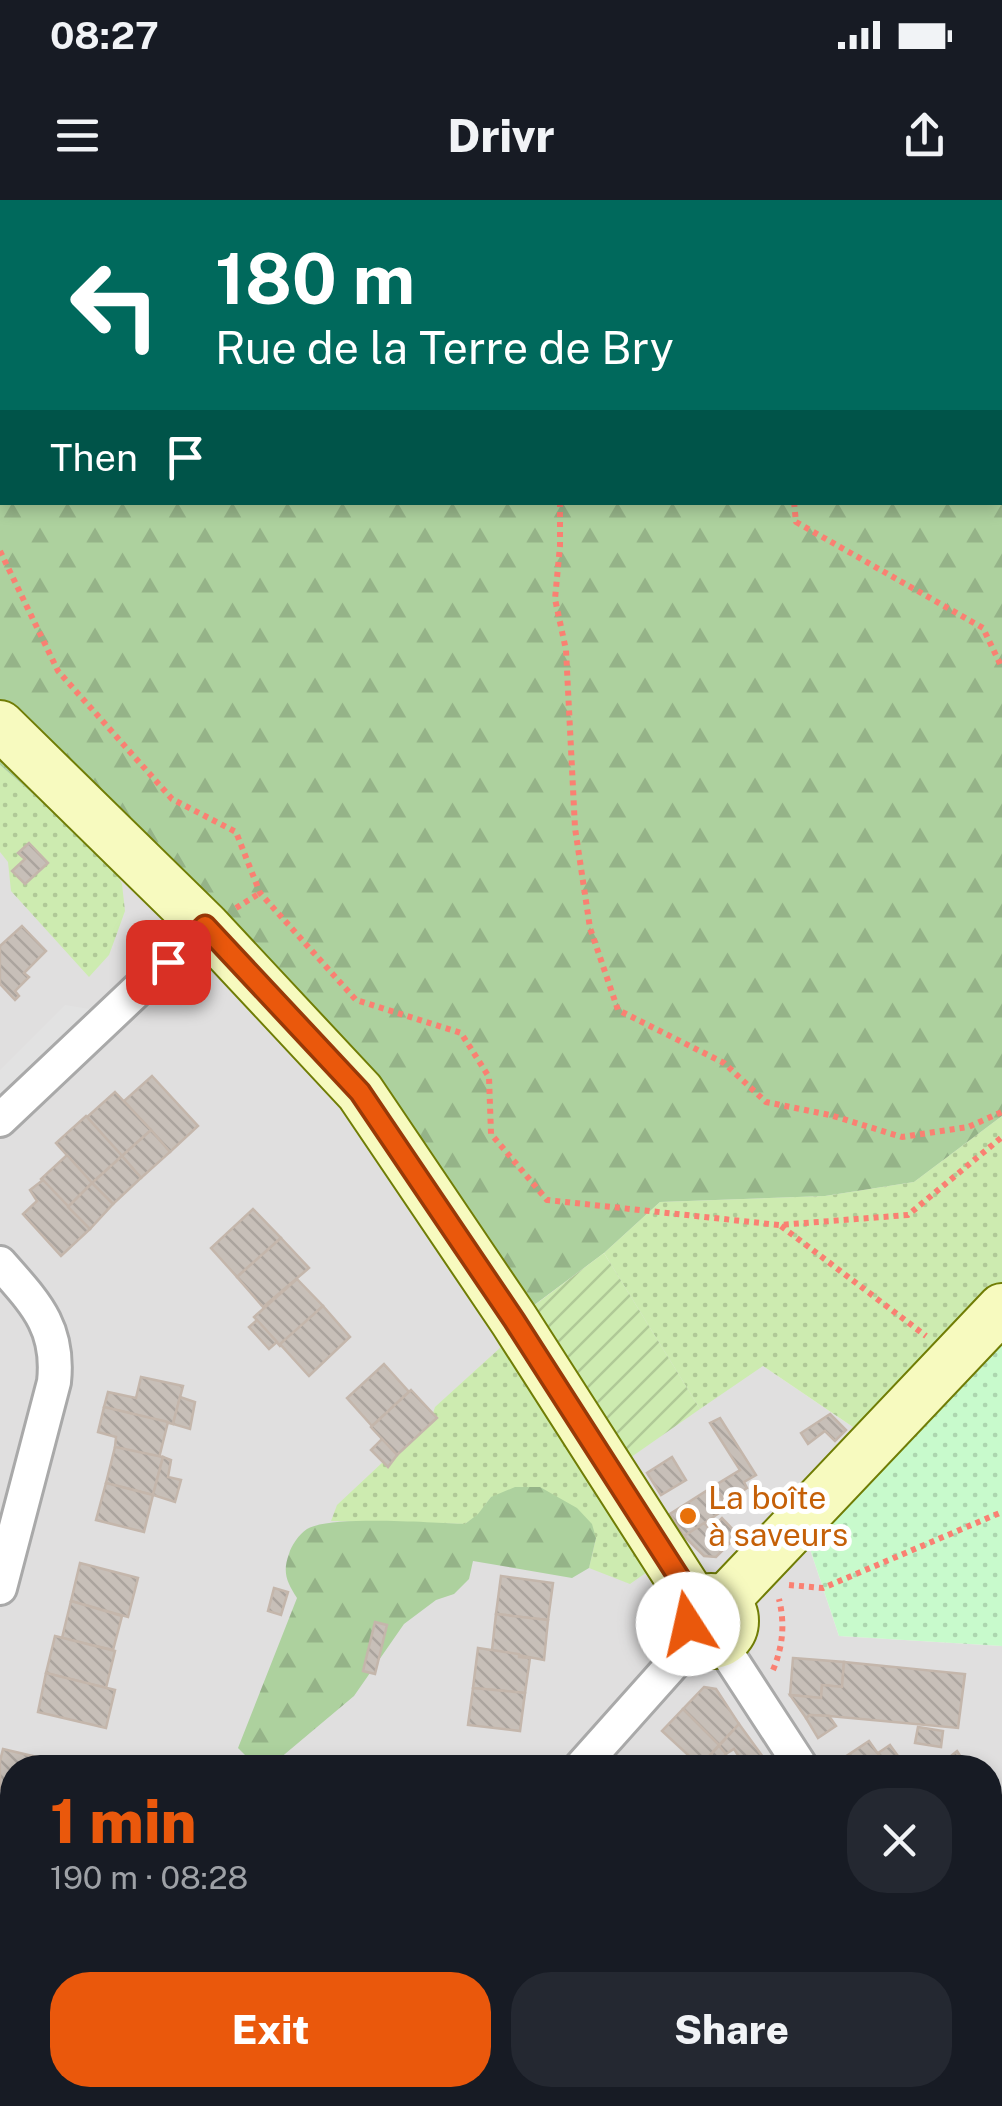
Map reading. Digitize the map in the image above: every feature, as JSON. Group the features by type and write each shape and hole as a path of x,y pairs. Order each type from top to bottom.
{"street":[{"path":"0,725 205,926 360,1092 514,1320 794,1755"},
{"path":"0,1120 205,926"},
{"path":"0,1263 38,1307 48,1325 56,1362 0,1588"},
{"path":"591,1755 760,1563 1002,1308"}],"path":[{"path":"560,505 555,600 566,650 575,828 590,928 618,1010 724,1063 766,1102 830,1115 902,1137 968,1128 1002,1112"},
{"path":"794,505 796,522 983,628 1002,668"},
{"path":"0,551 58,671 172,799 236,832 260,893 356,1000 461,1032 489,1076 490,1134 548,1200 780,1225 908,1215 1002,1137"},
{"path":"780,1225 931,1339 939,1374"},
{"path":"760,1563 787,1584 823,1588 1002,1512"},
{"path":"752,1688 772,1674 783,1632 774,1583 760,1563"}],"shaded area":[{"path":"0,765 360,1092 875,1442 809,1546 839,1636 1002,1646 1002,1755 0,1755"},
{"path":"65,1005 113,1013 0,1120 0,1070"}],"green space":[{"path":"0,505 1002,505 1002,1116 914,1182 825,1196 660,1202 604,1253 514,1320 360,1092 195,936 0,765"},
{"path":"0,765 111,862 122,884 125,911 109,955 89,977 11,891 8,862 0,852"},
{"path":"1002,1116 1002,1308 875,1442 763,1366 700,1409 604,1253 660,1202 825,1196 914,1182"},
{"path":"604,1253 700,1409 627,1460 528,1310"},
{"path":"1002,1308 1002,1646 839,1636 809,1546"},
{"path":"522,1331 667,1558 630,1584 589,1568 596,1538 491,1497 478,1515 465,1524 331,1521 337,1505 432,1416 435,1407"},
{"path":"515,1487 540,1487 577,1508 592,1524 596,1538 589,1568 572,1578 473,1561 469,1579 454,1594 436,1600 404,1624 354,1696 284,1755 245,1755 238,1748 297,1598 288,1582 286,1566 301,1534 337,1522 465,1524 491,1497"}],"building":[{"path":"29,843 48,863 25,884 12,871 25,859 18,853"},
{"path":"22,926 46,951 24,973 29,977 15,991 19,996 15,1000 0,984 0,946"},
{"path":"152,1076 198,1126 170,1152 124,1101"},
{"path":"115,1092 151,1130 122,1156 87,1117"},
{"path":"86,1116 122,1156 92,1183 56,1143"},
{"path":"151,1130 170,1152 141,1178 122,1156"},
{"path":"67,1155 92,1183 68,1207 41,1179"},
{"path":"122,1156 141,1178 113,1204 92,1183"},
{"path":"43,1180 90,1229 61,1256 23,1214 37,1201 30,1190"},
{"path":"92,1183 113,1204 90,1229 68,1207"},
{"path":"253,1209 281,1238 237,1277 211,1248"},
{"path":"281,1238 309,1268 263,1307 237,1277"},
{"path":"297,1279 323,1306 280,1346 254,1317"},
{"path":"323,1306 350,1337 309,1376 280,1344"},
{"path":"257,1320 277,1342 269,1349 249,1327"},
{"path":"384,1364 409,1392 372,1426 347,1398"},
{"path":"141,1377 183,1386 173,1424 104,1407 108,1392 136,1398"},
{"path":"411,1390 437,1418 397,1455 371,1427"},
{"path":"180,1397 195,1402 190,1429 173,1424"},
{"path":"104,1407 168,1422 159,1458 115,1447 116,1437 98,1432"},
{"path":"830,1414 846,1430 835,1441 825,1431 808,1444 801,1433"},
{"path":"720,1418 756,1475 744,1482 747,1488 725,1502 714,1486 740,1470 710,1423"},
{"path":"382,1439 397,1455 388,1467 371,1450"},
{"path":"115,1447 163,1457 153,1495 106,1483"},
{"path":"163,1457 171,1460 168,1477 181,1480 175,1502 153,1495"},
{"path":"672,1457 686,1480 661,1495 647,1473"},
{"path":"106,1483 153,1495 144,1532 96,1520"},
{"path":"714,1486 728,1507 684,1537 670,1514"},
{"path":"722,1518 738,1535 727,1546 711,1529"},
{"path":"704,1523 727,1546 716,1557 704,1556 684,1536"},
{"path":"80,1563 138,1578 128,1617 71,1601"},
{"path":"501,1576 553,1583 548,1620 496,1614"},
{"path":"274,1588 288,1592 281,1615 268,1611"},
{"path":"71,1601 122,1616 113,1650 62,1638"},
{"path":"496,1614 548,1620 544,1660 492,1650"},
{"path":"375,1622 387,1625 375,1674 363,1671"},
{"path":"55,1636 115,1651 106,1688 46,1673"},
{"path":"478,1648 530,1658 525,1693 473,1688"},
{"path":"793,1658 844,1662 842,1687 822,1685 821,1698 790,1695"},
{"path":"844,1662 965,1674 958,1728 829,1716 806,1718 790,1695 821,1698 822,1685 842,1687"},
{"path":"46,1673 115,1690 106,1728 38,1712"},
{"path":"704,1687 716,1689 739,1724 719,1745 683,1709"},
{"path":"473,1688 525,1693 520,1731 468,1725"},
{"path":"683,1709 719,1745 710,1755 688,1755 662,1731"},
{"path":"829,1716 836,1726 818,1738 806,1718"},
{"path":"739,1724 762,1755 738,1755 734,1749 726,1754 719,1746"},
{"path":"918,1727 943,1731 941,1747 915,1743"},
{"path":"869,1741 879,1755 848,1755"},
{"path":"890,1745 897,1755 879,1755"},
{"path":"719,1746 726,1754 725,1755 710,1755"},
{"path":"3,1749 28,1755 2,1755"}],"place":[{"name":"La boîte à saveurs","path":"688,1516"}],"route":[{"path":"168,962 205,926 360,1092 514,1320 696,1604 688,1624"}]}
